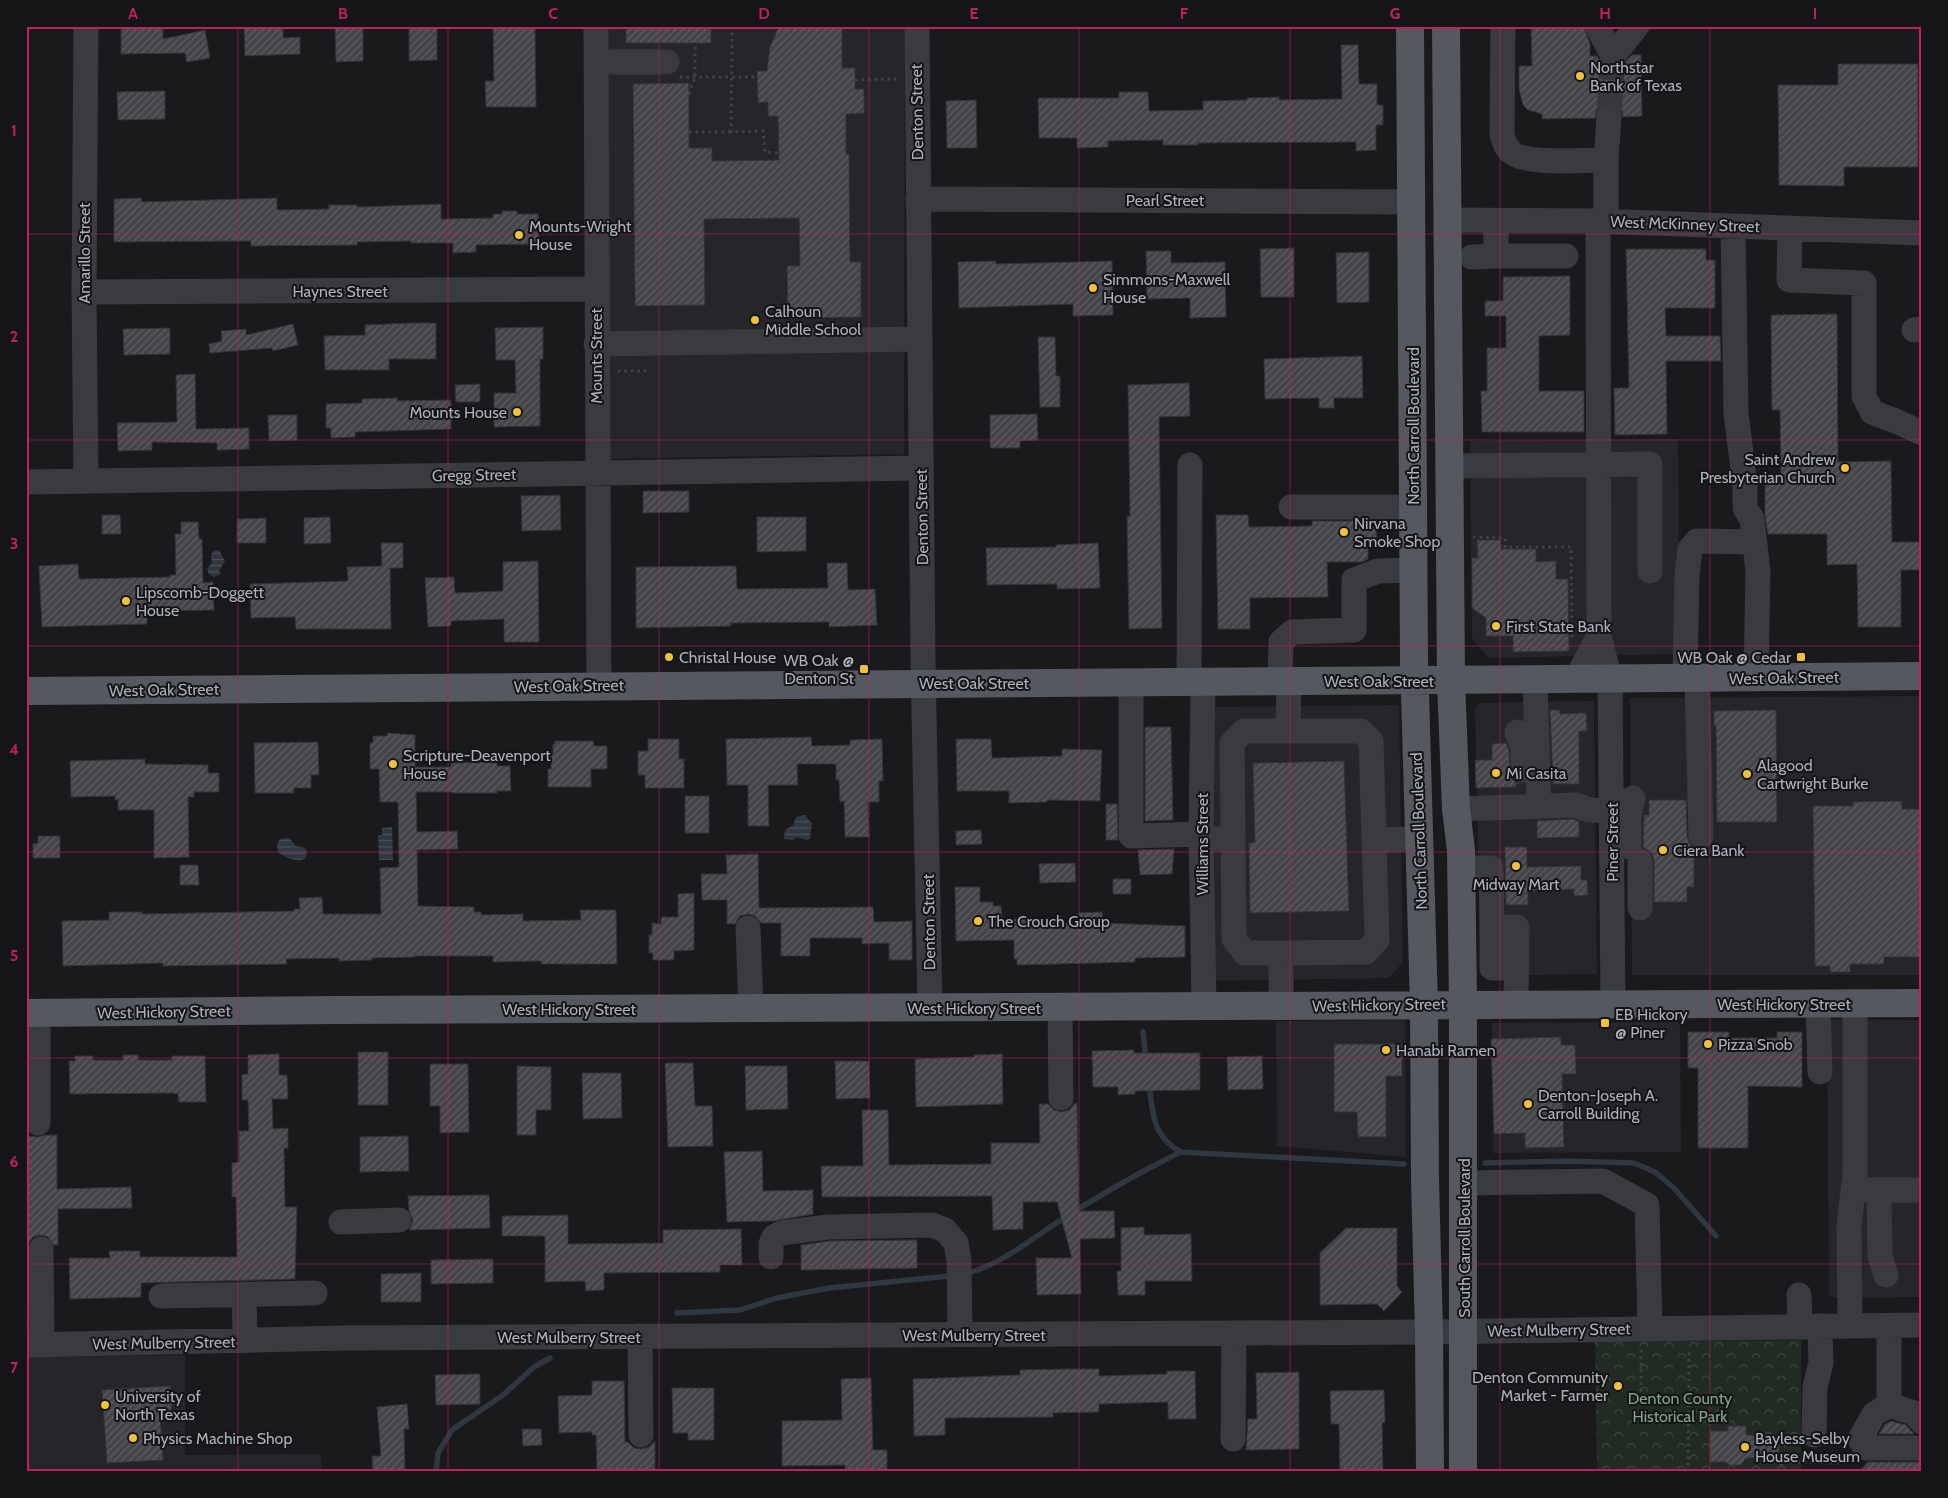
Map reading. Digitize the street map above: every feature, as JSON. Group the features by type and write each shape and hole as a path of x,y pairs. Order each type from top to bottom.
{"main road":[{"name":"North Carroll Boulevard","path":"1410,26 1415,680 1424,1005"},
{"path":"1446,26 1451,681 1456,809 1462,868 1463,1004"},
{"path":"1411,128 1432,212 1447,220"},
{"name":"West Oak Street","path":"26,691 1922,676"},
{"name":"West Hickory Street","path":"32,1013 1922,1003"},
{"name":"South Carroll Boulevard","path":"1462,1472 1464,1331 1463,1004"},
{"path":"1424,1005 1430,1472"}],"street":[{"name":"Amarillo Street","path":"86,26 84,292 86,481"},
{"name":"Mounts Street","path":"596,26 598,686"},
{"name":"Denton Street","path":"917,26 919,340 930,1008"},
{"path":"1503,26 1502,135 1512,153 1521,158 1533,160 1606,160"},
{"path":"1597,26 1613,56"},
{"path":"1607,26 1613,56"},
{"path":"1613,56 1616,26"},
{"path":"1613,56 1626,26"},
{"path":"1613,56 1637,26"},
{"path":"596,62 672,70"},
{"path":"1576,679 1599,636 1602,222 1609,117"},
{"name":"Pearl Street","path":"918,198 1412,202"},
{"name":"West McKinney Street","path":"1447,220 1602,222 1922,233"},
{"path":"1496,221 1496,256"},
{"path":"1733,226 1736,413 1745,486 1745,508 1752,519 1758,571 1756,678"},
{"path":"1790,228 1789,280 1864,283 1864,396 1872,412 1922,433"},
{"path":"1472,257 1566,256"},
{"name":"Haynes Street","path":"84,292 596,289"},
{"path":"596,344 919,340"},
{"path":"1450,466 1650,464 1650,571"},
{"name":"Williams Street","path":"1190,465 1204,1006"},
{"name":"Gregg Street","path":"26,482 921,468"},
{"path":"1291,506 1413,506"},
{"path":"1701,836 1686,575 1690,549 1697,541 1754,542"},
{"path":"1288,730 1281,642 1292,632 1354,630 1354,580 1378,571 1414,570"},
{"name":"Piner Street","path":"1599,636 1610,679 1613,1004"},
{"path":"1530,807 1535,680"},
{"path":"1131,682 1130,836 1233,838"},
{"path":"1288,730 1361,731 1371,741 1377,940 1366,952 1245,953 1234,939 1232,744 1244,731 1288,730"},
{"path":"1517,732 1523,747 1524,792 1530,807"},
{"path":"1633,798 1640,814 1635,907 1629,815 1633,798"},
{"path":"1456,809 1576,806 1589,810 1612,811"},
{"path":"1374,840 1420,839"},
{"path":"1462,868 1492,868 1492,916"},
{"path":"1462,907 1492,916 1517,927 1516,1004"},
{"path":"748,928 751,1009"},
{"path":"1280,953 1281,1006"},
{"path":"1818,1004 1820,1072"},
{"path":"1850,1326 1850,1226 1854,1190 1855,1004"},
{"path":"1060,1007 1061,1098"},
{"path":"32,1013 38,1123"},
{"path":"1464,1183 1603,1181 1647,1205 1645,1339"},
{"path":"1854,1190 1922,1190"},
{"path":"1879,1190 1880,1256 1886,1275"},
{"path":"341,1222 399,1220"},
{"path":"771,1257 771,1244 774,1237 781,1234 828,1227 932,1225 945,1230 956,1243 959,1272 960,1335"},
{"path":"34,1345 40,1250"},
{"path":"161,1296 315,1293"},
{"path":"244,1294 245,1341"},
{"path":"1799,1294 1820,1363 1815,1387 1814,1435"},
{"name":"West Mulberry Street","path":"34,1345 343,1338 1464,1331 1645,1339 1810,1326 1922,1325"},
{"path":"1889,1326 1889,1405"},
{"path":"1233,1440 1234,1333"},
{"path":"640,1336 641,1435"},
{"path":"1922,1422 1914,1413 1889,1405 1874,1414 1860,1439 1866,1448 1922,1448"}],"path":[{"path":"730,132 732,26"},
{"path":"689,94 695,77 695,43"},
{"path":"672,70 695,77 757,77"},
{"path":"855,80 896,79"},
{"path":"689,132 763,131 764,152 779,153"},
{"path":"617,371 646,371"},
{"path":"1465,537 1505,538 1505,547 1571,547 1572,648"},
{"path":"1641,1405 1645,1339"},
{"path":"1688,1472 1689,1350"},
{"path":"1779,1472 1782,1462 1839,1463"}],"shaded area":[{"name":"Calhoun Middle School","path":"604,26 905,26 904,454 606,459"},
{"path":"1678,439 1680,654 1488,658 1472,638 1470,441"},
{"path":"219,550 225,561 219,571 221,574 214,577 209,574 207,569 212,562 211,556 213,551"},
{"path":"1922,696 1922,975 1632,975 1630,698"},
{"path":"1594,701 1597,974 1481,976 1475,711 1478,703"},
{"path":"1399,705 1403,962 1389,978 1212,981 1213,707"},
{"path":"805,815 812,824 810,839 797,837 793,840 784,839 785,830 793,825 796,817"},
{"path":"392,827 393,860 379,860 378,835 382,835 382,828"},
{"path":"289,838 296,846 305,848 307,851 306,858 300,860 292,859 278,852 277,844 280,839"},
{"path":"1405,1020 1406,1157 1277,1146 1276,1021"},
{"path":"1827,1020 1922,1020 1922,1297 1836,1298 1829,1296"},
{"path":"1680,1022 1681,1152 1493,1153 1492,1023"},
{"name":"University of North Texas","path":"185,1355 185,1455 321,1454 321,1472 26,1472 26,1357"}],"green space":[{"name":"Denton County Historical Park","path":"1801,1340 1801,1472 1597,1472 1595,1342"}],"building":[{"path":"121,26 163,26 163,39 205,30 210,58 187,62 185,53 121,54"},
{"path":"335,26 363,26 363,61 336,62"},
{"path":"409,26 437,26 437,60 409,61"},
{"path":"493,26 535,26 536,107 486,107 485,81 494,81"},
{"path":"626,26 711,26 711,43 626,43"},
{"path":"779,26 842,26 842,68 855,68 855,89 864,89 864,113 846,114 846,154 849,154 850,262 861,262 861,317 788,318 787,266 800,266 799,218 704,219 705,305 635,306 633,84 689,83 689,148 712,148 712,161 779,160 778,116 768,116 768,102 758,103 757,71 767,71 770,47"},
{"name":"Northstar Bank of Texas","path":"1531,26 1583,26 1590,43 1590,56 1597,56 1604,67 1610,70 1620,68 1632,55 1641,55 1642,116 1623,117 1622,110 1617,105 1610,103 1602,104 1597,109 1595,118 1542,119 1542,114 1528,110 1523,105 1519,89 1519,66 1532,66"},
{"path":"283,27 283,38 300,37 300,54 245,56 244,28"},
{"path":"1341,45 1358,45 1359,84 1377,84 1377,105 1383,105 1383,125 1376,125 1376,150 1356,151 1356,142 1163,145 1163,140 1108,141 1108,147 1077,148 1077,138 1039,138 1038,98 1119,98 1119,92 1148,92 1149,111 1203,110 1203,101 1247,100 1247,98 1279,97 1279,100 1342,99"},
{"path":"1838,64 1918,64 1918,167 1844,167 1844,186 1779,185 1778,85 1838,85"},
{"path":"165,91 165,119 118,120 117,92"},
{"path":"976,100 977,148 947,148 946,101"},
{"path":"141,198 142,202 277,198 277,210 329,209 329,205 357,205 357,207 441,204 441,219 493,218 493,214 502,214 502,211 517,211 517,214 538,214 539,244 476,245 476,252 453,253 453,243 411,243 411,241 357,242 357,245 251,246 251,241 114,242 114,199"},
{"path":"1294,248 1294,297 1261,297 1260,249"},
{"path":"1626,249 1706,249 1706,260 1715,260 1715,308 1665,308 1666,336 1720,336 1721,361 1666,361 1667,434 1615,435 1614,388 1629,388"},
{"path":"1146,251 1171,251 1171,263 1225,262 1226,317 1190,318 1190,298 1147,299"},
{"path":"1369,252 1369,302 1337,303 1336,253"},
{"path":"996,261 996,264 1112,261 1113,315 1073,316 1073,304 959,308 958,262"},
{"path":"1570,276 1570,335 1539,336 1539,391 1584,391 1584,432 1482,432 1481,391 1487,391 1487,348 1506,348 1506,316 1485,316 1485,301 1503,301 1503,277"},
{"name":"Saint Andrew Presbyterian Church","path":"1837,314 1838,462 1891,461 1892,542 1922,542 1922,570 1901,570 1901,627 1858,627 1857,564 1827,565 1827,534 1768,534 1765,515 1765,475 1781,475 1780,410 1772,410 1771,315"},
{"path":"436,323 436,359 389,359 389,370 325,370 324,336 365,335 365,325"},
{"path":"293,324 298,345 273,351 272,348 210,353 209,344 222,341 221,331 246,329 246,335"},
{"path":"543,327 543,359 540,359 540,426 494,427 494,393 516,393 515,360 496,360 495,328"},
{"path":"170,328 170,354 124,355 123,329"},
{"path":"1038,337 1055,337 1056,376 1060,376 1060,407 1040,407"},
{"path":"1362,356 1363,398 1334,398 1334,408 1319,408 1319,398 1265,399 1264,359"},
{"path":"195,374 196,429 249,428 249,449 217,450 217,443 152,442 152,450 118,451 117,423 177,422 176,375"},
{"path":"1189,383 1190,416 1159,417 1162,628 1129,629 1127,516 1130,516 1128,385"},
{"path":"480,384 480,402 456,402 455,385"},
{"path":"397,398 397,401 451,400 451,429 355,432 355,437 331,438 331,428 326,428 326,404 362,403 362,399"},
{"path":"1037,414 1038,440 1020,441 1020,448 990,448 990,415"},
{"path":"268,415 297,415 297,440 269,441"},
{"path":"643,491 689,491 689,512 643,513"},
{"path":"560,495 561,530 522,531 521,496"},
{"path":"102,515 120,515 121,534 102,534"},
{"path":"1216,515 1248,515 1249,527 1312,526 1312,521 1376,521 1377,546 1368,546 1368,559 1362,562 1327,562 1328,597 1250,598 1250,629 1218,629"},
{"path":"330,517 331,543 304,544 304,518"},
{"path":"757,517 806,517 806,551 757,552"},
{"path":"266,518 266,543 237,543 237,519"},
{"path":"181,522 198,522 199,539 202,539 203,583 213,582 214,610 147,611 147,624 42,627 39,566 78,564 79,579 170,577 170,575 176,575 175,534 181,534"},
{"path":"1477,540 1501,540 1501,549 1536,549 1536,562 1556,561 1556,579 1568,579 1569,651 1513,652 1513,636 1486,636 1486,618 1472,608 1472,558 1478,558"},
{"path":"381,543 403,543 403,568 390,568 391,629 296,629 295,617 251,618 250,584 348,581 347,567 382,566"},
{"path":"1098,543 1100,588 1057,589 1057,584 987,585 986,548 1056,547 1056,545"},
{"path":"538,561 539,642 504,642 504,619 451,621 451,626 428,627 425,578 454,577 455,593 503,591 503,562"},
{"path":"827,563 847,563 848,590 875,589 877,625 829,627 829,622 731,623 731,626 636,628 636,567 736,566 737,589 828,588"},
{"path":"1550,710 1559,710 1560,714 1586,713 1587,731 1579,731 1579,784 1553,784"},
{"name":"Alagood Cartwright Burke","path":"1776,710 1777,822 1717,822 1716,726 1714,726 1714,711"},
{"path":"1145,727 1171,727 1173,820 1145,821"},
{"path":"387,733 415,735 415,767 451,767 451,763 497,762 497,766 510,766 511,791 497,791 497,793 416,792 417,832 457,831 458,849 417,850 418,906 474,907 474,912 481,912 481,915 523,914 523,921 581,920 580,910 616,910 617,964 541,964 541,961 493,962 493,956 415,956 339,961 339,958 286,959 287,964 163,966 163,963 63,966 62,921 109,920 109,912 142,912 142,914 294,911 294,909 300,909 299,898 322,897 323,914 381,914 380,868 399,867 398,802 380,802 379,769 370,769 370,743 373,743 373,736 387,736"},
{"path":"811,737 812,746 850,745 850,740 882,739 883,781 879,781 879,802 868,802 869,837 845,837 844,801 840,802 839,780 836,780 836,764 797,764 798,785 768,785 769,826 748,826 748,785 727,785 726,739"},
{"path":"648,739 679,739 679,759 684,759 684,788 645,788 645,775 638,775 638,751 648,751"},
{"path":"956,739 991,739 992,758 1062,756 1062,749 1102,750 1100,801 1047,800 1047,802 1009,803 1009,791 957,791"},
{"path":"555,741 593,741 594,746 607,746 607,769 591,769 591,787 548,787 548,769 551,769 551,754 553,754 553,744 555,744"},
{"path":"318,742 319,775 311,775 311,788 294,788 294,793 255,793 254,743"},
{"name":"Mi Casita","path":"1506,743 1509,750 1510,777 1515,782 1522,784 1516,784 1516,787 1476,788 1475,760 1492,760 1492,744"},
{"path":"145,759 145,764 208,765 208,773 219,773 219,792 194,792 194,797 188,797 189,857 154,858 154,810 118,810 118,799 115,800 115,796 71,797 70,761"},
{"path":"1344,761 1349,911 1250,913 1249,843 1255,842 1253,763"},
{"path":"685,796 709,796 709,833 685,833"},
{"name":"Ciera Bank","path":"1649,800 1686,800 1687,836 1689,843 1694,848 1694,887 1687,887 1687,902 1654,902 1654,861 1652,853 1643,847 1644,815 1649,815"},
{"path":"1902,801 1902,809 1922,809 1922,957 1884,957 1884,964 1850,964 1850,972 1830,972 1830,966 1815,966 1813,806 1853,806 1853,802"},
{"path":"1106,804 1117,804 1118,840 1106,840"},
{"path":"1574,819 1579,822 1579,837 1537,838 1537,821"},
{"path":"981,830 982,844 956,845 956,831"},
{"path":"38,836 60,836 60,858 33,858 33,844 38,843"},
{"path":"1505,847 1527,847 1527,867 1581,866 1581,880 1587,880 1588,895 1574,896 1574,889 1528,891 1528,905 1506,905"},
{"path":"1174,849 1172,874 1140,875 1138,850"},
{"path":"758,854 759,908 873,907 874,922 912,921 912,960 889,960 889,943 862,944 862,938 810,938 810,956 781,956 781,923 761,923 755,916 748,914 740,916 735,924 727,924 727,900 702,900 701,874 727,874 726,855"},
{"path":"1075,863 1076,882 1040,883 1039,864"},
{"path":"180,865 198,865 199,885 180,885"},
{"path":"1113,879 1131,879 1131,894 1113,894"},
{"path":"955,887 980,887 980,902 993,902 993,906 1001,906 1002,919 1044,919 1044,923 1075,923 1075,914 1102,912 1103,923 1185,926 1185,957 1135,958 1135,962 1017,965 1017,959 1014,959 1014,940 956,941"},
{"path":"694,893 694,950 674,951 674,960 653,960 653,953 649,953 649,935 652,935 652,923 661,924 661,917 678,917 678,894"},
{"path":"1688,1032 1729,1032 1729,1038 1777,1038 1777,1032 1802,1032 1802,1087 1748,1086 1748,1148 1698,1148 1698,1068 1688,1068"},
{"name":"Denton-Joseph A. Carroll Building","path":"1561,1037 1561,1045 1575,1045 1576,1074 1562,1074 1564,1147 1525,1148 1525,1133 1494,1134 1491,1039"},
{"path":"1334,1044 1402,1044 1402,1076 1386,1076 1386,1137 1358,1137 1357,1112 1334,1112"},
{"path":"1134,1050 1134,1053 1200,1053 1200,1090 1135,1091 1135,1094 1118,1095 1118,1087 1093,1087 1092,1051"},
{"path":"358,1052 388,1052 388,1105 358,1105"},
{"path":"279,1054 279,1075 287,1075 288,1099 272,1099 273,1129 288,1128 288,1148 284,1148 285,1207 297,1207 295,1279 141,1283 141,1297 70,1299 69,1258 110,1258 109,1251 140,1251 140,1257 237,1257 236,1197 232,1197 232,1163 239,1162 239,1131 249,1131 248,1100 242,1100 242,1075 248,1074 248,1055"},
{"path":"1002,1054 1003,1104 916,1107 915,1059"},
{"path":"123,1055 138,1055 138,1060 172,1060 172,1056 205,1056 206,1102 179,1102 178,1094 172,1093 70,1094 69,1061 75,1061 75,1056 93,1056 93,1060 123,1060"},
{"path":"1262,1056 1263,1089 1228,1090 1227,1057"},
{"path":"835,1061 869,1061 870,1098 836,1099"},
{"path":"665,1063 693,1063 695,1106 712,1106 713,1146 668,1147"},
{"path":"430,1064 468,1064 469,1132 440,1133 440,1106 430,1106"},
{"path":"517,1066 551,1067 551,1110 536,1110 536,1135 517,1135"},
{"path":"745,1066 787,1066 788,1109 746,1110"},
{"path":"582,1073 621,1073 622,1118 583,1119"},
{"path":"1077,1103 1079,1211 1114,1211 1115,1238 1080,1239 1081,1294 1037,1295 1036,1258 1072,1258 1057,1202 1023,1202 1023,1229 993,1230 992,1196 822,1197 821,1166 863,1166 862,1110 888,1110 889,1165 991,1164 991,1143 1040,1143 1039,1104 1048,1104 1054,1110 1062,1112 1069,1110"},
{"path":"57,1135 57,1189 131,1187 132,1208 58,1209 58,1245 54,1245 48,1237 41,1235 33,1237 28,1244 27,1136 38,1137"},
{"path":"408,1136 409,1171 360,1172 360,1137"},
{"path":"762,1151 763,1191 813,1190 813,1214 773,1221 727,1222 724,1152"},
{"path":"489,1195 490,1228 409,1230 413,1220 409,1210 408,1196"},
{"path":"568,1215 568,1244 663,1243 663,1230 741,1229 742,1265 720,1265 720,1272 604,1273 604,1290 586,1291 585,1281 545,1282 545,1236 502,1236 502,1216"},
{"path":"1144,1227 1144,1235 1191,1234 1192,1281 1145,1281 1145,1295 1118,1295 1117,1271 1121,1271 1121,1228"},
{"path":"1346,1228 1397,1228 1397,1286 1402,1292 1384,1311 1377,1304 1320,1305 1320,1253"},
{"path":"917,1240 917,1268 801,1270 801,1245 829,1241"},
{"path":"493,1259 493,1283 431,1284 431,1260"},
{"path":"421,1273 421,1302 381,1302 381,1274"},
{"path":"1099,1369 1099,1376 1167,1374 1167,1371 1195,1371 1196,1419 1168,1419 1168,1402 1099,1404 1099,1412 1053,1413 1053,1417 945,1418 945,1435 914,1436 913,1379 1020,1375 1020,1370"},
{"path":"1299,1372 1299,1449 1246,1450 1248,1419 1257,1419 1256,1373"},
{"path":"480,1374 480,1404 436,1405 435,1375"},
{"path":"871,1378 873,1450 887,1450 887,1472 845,1472 845,1465 782,1466 782,1421 842,1420 841,1379"},
{"path":"592,1381 624,1381 625,1442 628,1442 634,1448 642,1449 649,1447 655,1441 655,1472 597,1472 596,1435 592,1435 592,1432 559,1433 558,1396 592,1395"},
{"name":"Physics Machine Shop","path":"170,1386 172,1415 160,1415 163,1460 107,1463 102,1390"},
{"path":"672,1388 714,1388 714,1440 688,1440 688,1433 673,1433"},
{"path":"1384,1390 1385,1422 1382,1423 1383,1472 1340,1472 1339,1424 1331,1424 1330,1391"},
{"path":"407,1404 409,1429 404,1429 405,1472 373,1472 372,1456 381,1456 377,1407"},
{"path":"1891,1421 1906,1425 1914,1434 1879,1434 1885,1424"},
{"name":"Bayless-Selby House Museum","path":"1728,1426 1746,1426 1746,1435 1779,1436 1779,1458 1746,1458 1741,1465 1729,1465 1726,1462 1710,1462 1710,1431 1728,1431"},
{"path":"522,1429 541,1429 542,1445 523,1446"},
{"path":"1868,1462 1922,1462 1922,1472 1859,1472"}],"waterway":[{"path":"1143,1032 1146,1060"},
{"path":"1149,1084 1153,1114 1159,1132 1171,1146 1181,1152 1404,1164"},
{"path":"972,1272 996,1262 1107,1192 1181,1152"},
{"path":"1485,1163 1567,1161 1634,1163 1655,1172 1673,1187 1716,1236"},
{"path":"677,1313 740,1310 777,1298 829,1288 949,1276"},
{"path":"436,1472 438,1453 452,1430 503,1395 534,1367 550,1358"}],"tunnel":[{"path":"1609,117 1613,56"}],"place":[{"name":"Northstar Bank of Texas","path":"1580,76"},
{"name":"Mounts-Wright House","path":"519,235"},
{"name":"Simmons-Maxwell House","path":"1093,288"},
{"name":"Calhoun Middle School","path":"755,320"},
{"name":"Mounts House","path":"517,412"},
{"name":"Saint Andrew Presbyterian Church","path":"1845,468"},
{"name":"Nirvana Smoke Shop","path":"1344,532"},
{"name":"Lipscomb-Doggett House","path":"126,601"},
{"name":"First State Bank","path":"1496,626"},
{"name":"Christal House","path":"669,657"},
{"name":"WB Oak @ Cedar","path":"1801,657"},
{"name":"WB Oak @ Denton St","path":"864,669"},
{"name":"Scripture-Deavenport House","path":"393,764"},
{"name":"Mi Casita","path":"1496,773"},
{"name":"Alagood Cartwright Burke","path":"1747,774"},
{"name":"Ciera Bank","path":"1663,850"},
{"name":"Midway Mart","path":"1516,866"},
{"name":"The Crouch Group","path":"978,921"},
{"name":"EB Hickory @ Piner","path":"1605,1023"},
{"name":"Pizza Snob","path":"1708,1044"},
{"name":"Hanabi Ramen","path":"1386,1050"},
{"name":"Denton-Joseph A. Carroll Building","path":"1528,1104"},
{"name":"Denton Community Market - Farmer","path":"1618,1386"},
{"name":"University of North Texas","path":"105,1405"},
{"name":"Physics Machine Shop","path":"133,1438"},
{"name":"Bayless-Selby House Museum","path":"1745,1447"}]}
